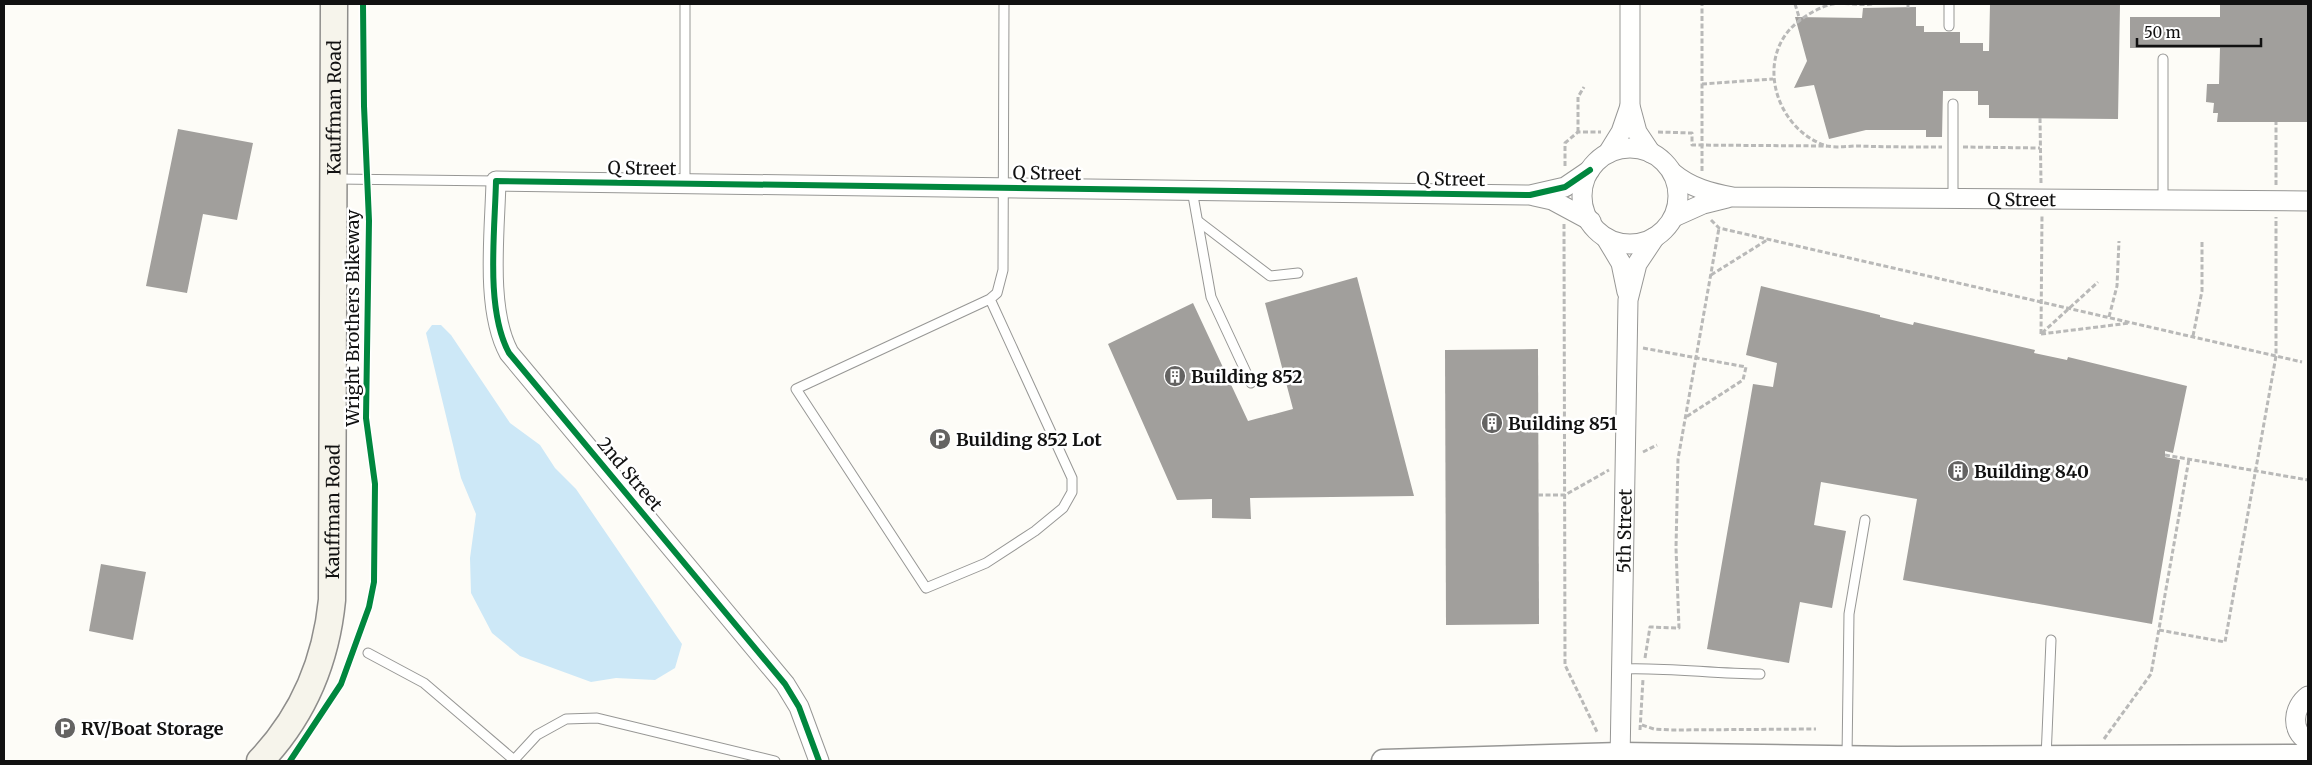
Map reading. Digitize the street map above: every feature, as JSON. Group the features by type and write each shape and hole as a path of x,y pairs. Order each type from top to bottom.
{"main road":[{"name":"Kauffman Road","path":"260,761 286,730 307,695 322,657 330,618 334,4"}],"street":[{"path":"1630,4 1630,106 1637,132 1651,153 1673,173 1679,194 1674,217 1655,237 1645,243 1634,246 1624,245 1606,238 1591,221 1583,202 1584,181 1590,170 1608,153 1621,132 1630,106"},
{"path":"1608,153 1620,148 1630,147 1651,153"},
{"name":"Q Street","path":"1530,195 1565,187 1590,170"},
{"name":"Q Street","path":"1673,173 1688,184 1702,190 1733,197 2308,201"},
{"name":"Q Street","path":"496,181 1530,195 1552,200 1591,221"},
{"name":"2nd Street","path":"496,181 494,292 496,319 501,339 508,353 785,684 799,707 815,761"},
{"name":"Q Street","path":"1674,217 1703,204 1733,197"},
{"name":"5th Street","path":"1628,300 1637,264 1655,237"},
{"name":"5th Street","path":"1606,238 1621,264 1628,300 1620,758"},
{"path":"2308,696 2298,706 2295,723 2303,738 2308,740"},
{"path":"1383,761 1847,757 2123,760 2308,756"}],"lane":[{"path":"685,183 686,4"},
{"path":"990,299 1072,478 1072,492 1063,508 1035,531 986,564 926,588 796,389 990,299 997,293 1002,270 1004,188 1004,4"},
{"path":"1949,4 1949,26"},
{"path":"2162,200 2163,59"},
{"path":"1953,104 1953,198"},
{"name":"Q Street","path":"334,178 496,181"},
{"path":"1192,190 1211,297 1250,384"},
{"path":"1198,221 1270,276 1298,273"},
{"path":"1847,757 1849,614 1866,520"},
{"path":"2046,758 2051,640"},
{"path":"368,652 424,683 514,761 537,735 566,719 597,718 774,761"},
{"path":"1621,669 1643,668 1716,674 1760,674"}],"path":[{"path":"1702,4 1702,177"},
{"path":"1795,4 1800,20"},
{"path":"1828,146 1805,133 1788,117 1779,102 1773,79 1773,68 1780,46 1792,27 1800,20 1819,9 1834,4 1872,4"},
{"path":"1702,84 1773,79"},
{"path":"1578,132 1578,97 1584,87"},
{"path":"2040,118 2043,302 2041,334"},
{"path":"2159,630 2225,642 2276,356 2276,122"},
{"path":"1565,172 1565,143 1578,132 1609,132"},
{"path":"1654,132 1692,133 1692,145 2040,148"},
{"path":"1564,224 1565,665 1598,734"},
{"path":"1640,730 1642,726 1643,668 1650,627 1679,628 1676,548 1678,459 1719,228 2302,362"},
{"path":"1711,276 1768,239"},
{"path":"2109,317 2117,286 2119,242"},
{"path":"2193,336 2202,291 2202,242"},
{"path":"2041,334 2098,282"},
{"path":"2041,334 2133,322"},
{"path":"1627,345 1746,367 1743,380 1686,418"},
{"path":"2165,455 2308,480"},
{"path":"2104,739 2151,674 2189,459"},
{"path":"1538,495 1565,495"},
{"path":"1642,726 1670,730 1816,730"}],"water":[{"path":"432,325 441,325 451,335 510,423 540,445 555,468 576,489 682,644 675,668 655,680 616,678 591,682 520,656 492,633 471,593 470,558 476,514 461,478 426,333"}],"building":[{"path":"1990,4 2120,4 2118,119 1989,118 1989,105 1978,105 1978,91 1943,91 1942,137 1926,137 1926,130 1866,130 1829,139 1814,85 1794,88 1807,61 1795,17 1862,18 1863,8 1916,7 1916,26 1924,26 1924,32 1960,32 1960,43 1983,43 1983,51 1989,51"},
{"path":"2220,4 2308,4 2308,122 2217,122 2218,113 2213,113 2214,103 2206,102 2207,84 2219,84 2220,48 2130,48 2130,17 2220,17"},
{"path":"178,129 253,143 237,220 203,214 187,293 146,286"},
{"name":"Building 852","path":"1357,277 1414,496 1250,498 1251,519 1212,518 1212,499 1177,500 1108,344 1193,303 1248,421 1293,409 1265,303"},
{"name":"Building 840","path":"1761,286 1913,325 1914,322 2035,350 2034,353 2067,360 2068,357 2187,386 2173,453 2165,451 2165,457 2180,460 2152,624 1903,580 1917,499 1821,482 1814,525 1846,531 1832,608 1800,602 1789,663 1707,649 1753,384 1773,387 1777,363 1746,355"},
{"name":"Building 851","path":"1538,349 1539,624 1446,625 1445,350"},
{"path":"101,564 146,572 133,640 89,631"}],"cycle path":[{"name":"Wright Brothers Bikeway","path":"290,761 341,684 369,607 374,582 375,484 366,418 369,221 364,106 363,4"},
{"path":"819,761 799,707 785,684 509,353 497,315 494,292 493,246 496,181 1530,195 1565,187 1590,170"}],"place":[{"name":"Building 852","path":"1175,376"},
{"name":"Building 851","path":"1492,423"},
{"name":"Building 852 Lot","path":"940,439"},
{"name":"Building 840","path":"1958,471"},
{"name":"RV/Boat Storage","path":"65,728"}]}
